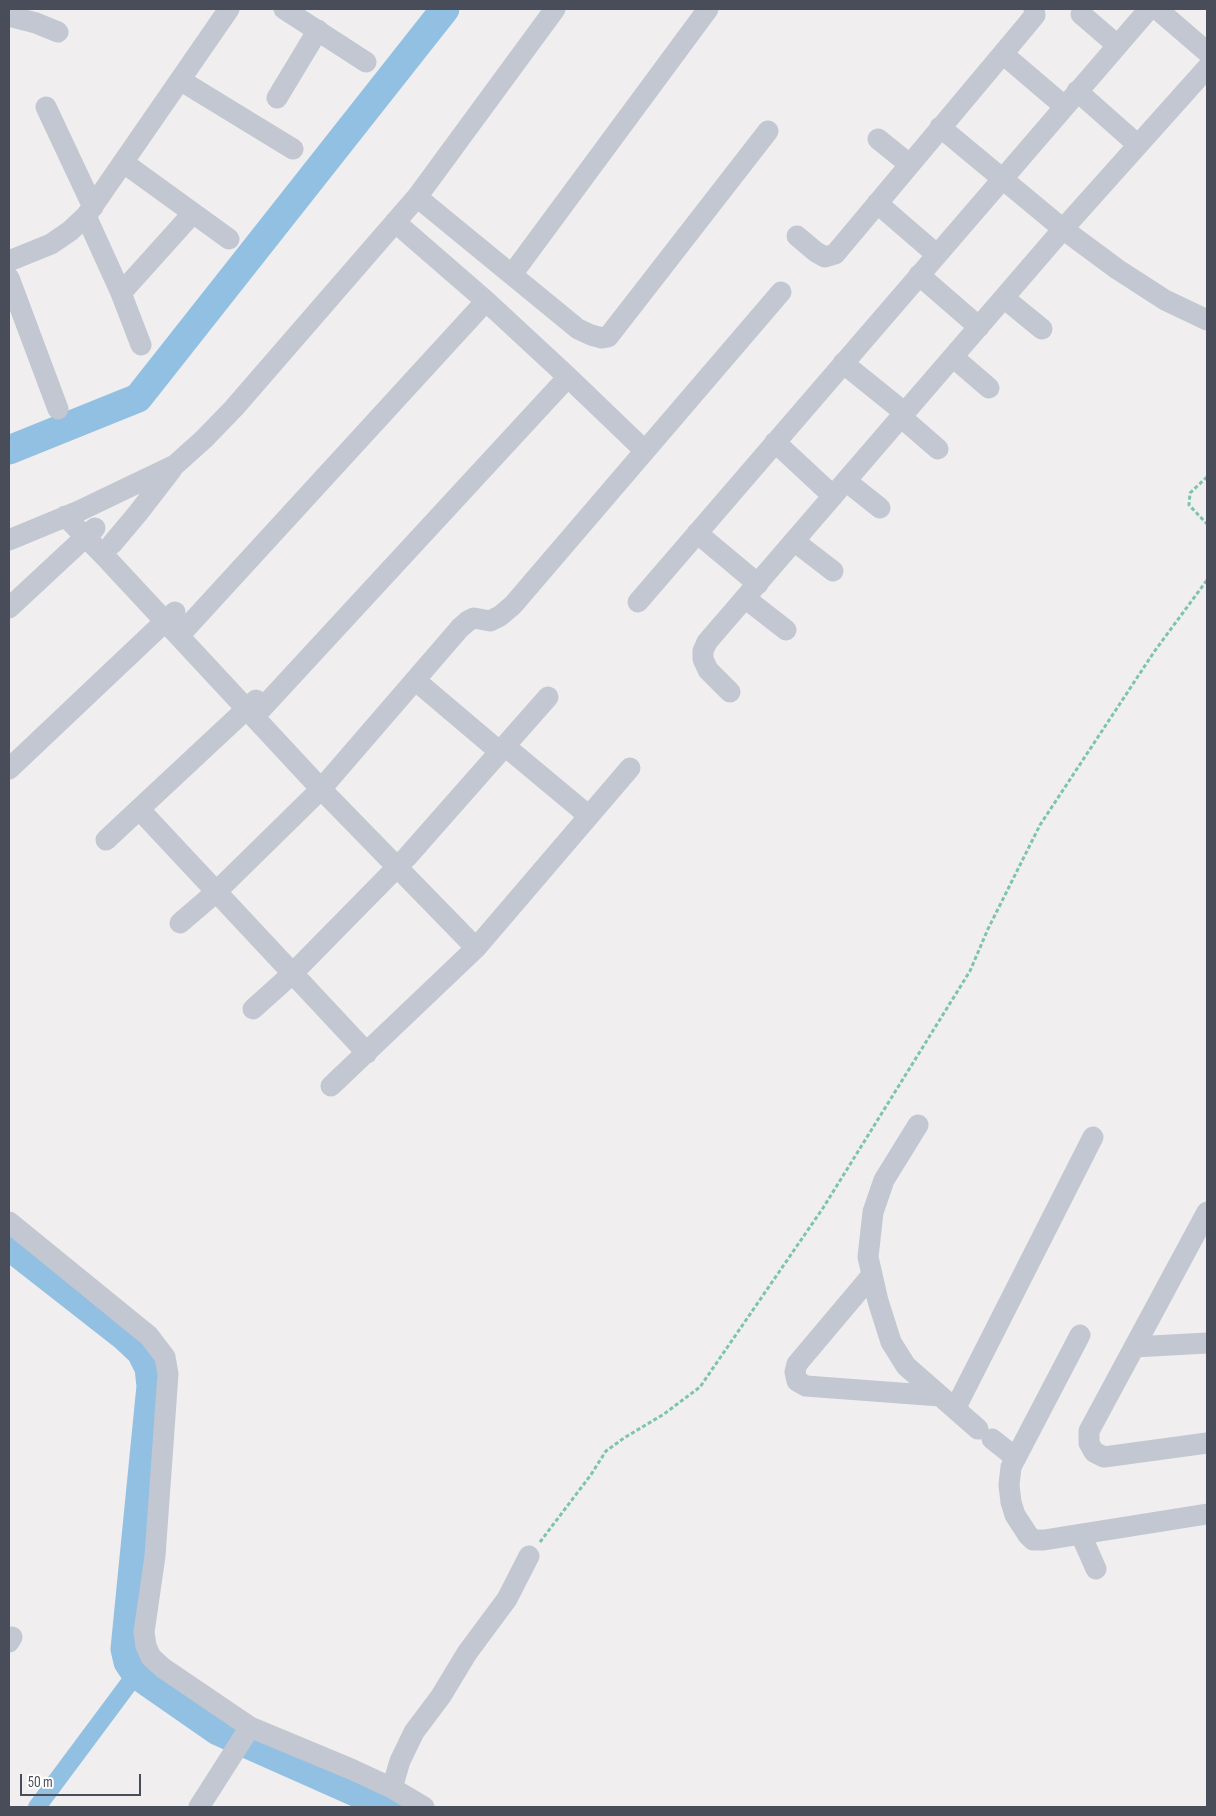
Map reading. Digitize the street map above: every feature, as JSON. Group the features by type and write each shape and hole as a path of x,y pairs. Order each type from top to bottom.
{"street":[{"path":"9,262 51,244 70,231 90,211 229,9"},
{"path":"284,9 366,62"},
{"path":"112,544 175,465 234,408 417,197 555,9"},
{"path":"513,274 708,9"},
{"path":"797,236 825,257 835,254 1035,15 1034,9"},
{"path":"638,602 1149,9"},
{"path":"1158,9 1207,52"},
{"path":"1081,14 1117,45"},
{"path":"9,16 36,23 58,32"},
{"path":"277,98 318,30"},
{"path":"1003,54 1138,145"},
{"path":"730,692 708,670 703,659 706,642 1064,229 1207,68"},
{"path":"180,80 293,149"},
{"path":"46,107 90,211 141,345"},
{"path":"940,127 1064,229 1117,269 1165,300 1204,313"},
{"path":"417,197 578,329 591,335 608,337 768,131"},
{"path":"878,139 910,164"},
{"path":"124,163 229,239"},
{"path":"877,203 936,254"},
{"path":"121,293 193,213"},
{"path":"395,222 486,301 644,450"},
{"path":"919,274 979,327"},
{"path":"9,278 58,409"},
{"path":"180,924 215,893 326,784 468,621 474,618 490,622 513,605 781,292"},
{"path":"1004,298 1042,329"},
{"path":"9,769 177,624 486,301"},
{"path":"953,357 989,388"},
{"path":"843,363 903,415 938,449"},
{"path":"106,840 255,708 568,377"},
{"path":"775,442 839,488 880,508"},
{"path":"9,540 72,514 175,465"},
{"path":"72,514 91,532 326,784 481,943"},
{"path":"91,532 112,544 177,624"},
{"path":"9,608 91,532"},
{"path":"697,533 786,630"},
{"path":"794,542 833,571"},
{"path":"415,680 589,816"},
{"path":"253,1008 292,974 402,862 548,697"},
{"path":"331,1086 481,943 630,768"},
{"path":"139,809 215,893 367,1053"},
{"path":"918,1124 884,1180 873,1212 868,1257 878,1301 892,1342 906,1366 1016,1458"},
{"path":"948,1402 1093,1137"},
{"path":"1207,1212 1198,1245 1134,1347 1089,1431 1089,1443 1094,1452 1104,1457 1207,1443"},
{"path":"9,1222 149,1336 165,1357 168,1374 155,1556 144,1632 146,1646 152,1657 163,1668 248,1731 281,1739 392,1788 424,1807"},
{"path":"872,1274 797,1364 795,1376 797,1382 806,1386 948,1402"},
{"path":"1080,1335 1011,1467 1008,1485 1011,1502 1015,1514 1028,1535 1033,1540 1044,1540 1207,1514"},
{"path":"1134,1347 1207,1343"},
{"path":"1082,1535 1096,1569"},
{"path":"392,1788 400,1761 414,1732 441,1696 467,1653 507,1599 529,1556"},
{"path":"199,1807 248,1731"}],"path":[{"path":"1207,477 1190,493 1190,505 1207,524"},
{"path":"529,1556 590,1476 606,1451 664,1414 700,1386 823,1208 970,971 988,929 1040,826 1154,652 1207,580"}],"waterway":[{"path":"9,450 138,398 445,9"},
{"path":"9,1246 124,1336 141,1352 149,1368 151,1386 125,1649 128,1662 136,1674 218,1731 389,1807"},
{"path":"37,1807 136,1674"}]}
